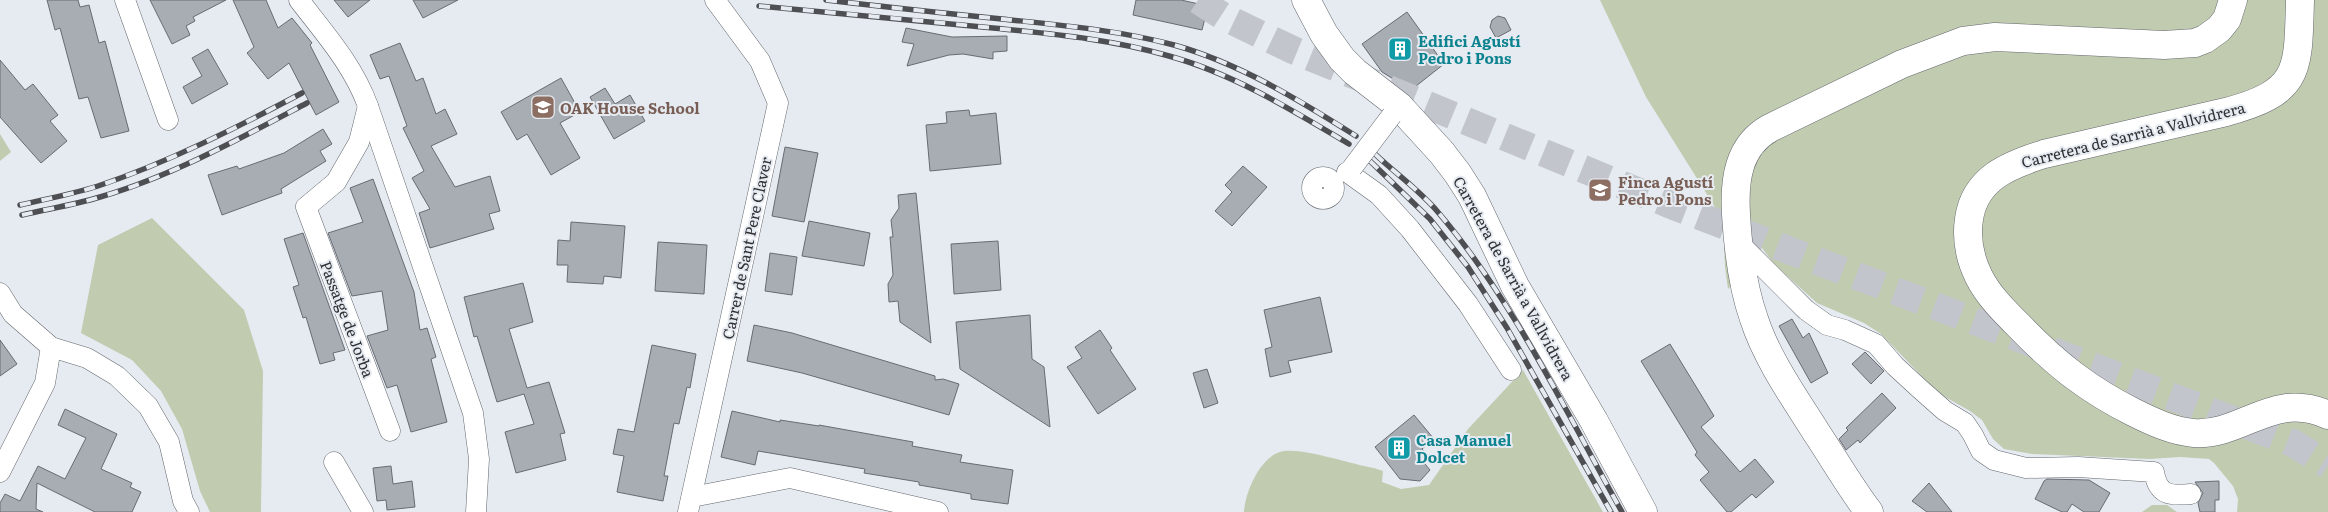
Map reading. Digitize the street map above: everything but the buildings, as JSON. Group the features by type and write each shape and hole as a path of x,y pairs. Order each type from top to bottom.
{"main road":[{"name":"Carretera de Sarrià a Vallvidrera","path":"1306,0 1324,34 1342,59 1442,153 1472,196 1515,286 1594,421 1643,512"},
{"path":"1868,512 1778,370 1754,321 1742,281 1737,240 1736,186 1739,166 1745,151 1762,133 1806,110 1902,64 1963,41 1995,37 2164,45 2195,43 2205,39 2219,29 2227,19 2232,0"},
{"name":"Carretera de Sarrià a Vallvidrera","path":"2300,0 2297,59 2282,87 2270,97 2226,112 2016,162 2000,170 1988,180 1974,202 1968,225 1968,239 1970,254 1980,278 1995,300 2054,361 2089,388 2156,424 2184,432 2196,433 2220,430 2265,412 2284,408 2308,408 2328,415"}],"street":[{"path":"125,0 168,120"},
{"path":"299,0 343,57 360,84 368,106 473,413 479,459 476,512"},
{"name":"Carrer de Sant Pere Claver","path":"690,504 778,103 760,61 715,0"},
{"name":"Passatge de Jorba","path":"368,106 359,142 336,182 306,207 390,431"},
{"path":"1396,111 1344,174 1379,195 1410,229 1468,304 1512,370"},
{"path":"1737,240 1806,310 1827,326 1845,330 1876,344 1895,366 1920,389 1945,411 1965,423 1981,452 1994,460 2026,468 2078,467 2154,472 2156,484 2162,491 2168,494 2191,494"},
{"path":"0,293 13,314 52,347 87,358 117,376 148,406 169,442 183,501 189,512"},
{"path":"0,472 44,383 52,347"},
{"path":"334,462 362,512"},
{"path":"690,504 790,478 855,503 938,512"}],"green space":[{"path":"1600,0 2328,0 2328,512 2237,512 2238,499 2233,486 2209,459 2180,457 2150,459 2032,454 2004,449 1993,439 1982,420 1938,393 1881,334 1864,323 1817,303 1774,264 1762,248 1728,289 1723,220 1646,97"},
{"path":"0,134 11,152 0,161"},
{"path":"152,218 244,310 263,371 261,512 210,512 200,491 182,429 161,391 132,360 81,333 98,245"},
{"path":"1523,370 1603,512 1244,512 1247,494 1256,475 1268,459 1284,451 1316,454 1374,468 1383,471 1382,482 1401,489 1429,485 1468,429"},
{"path":"2152,505 2167,505 2177,512 2142,512"}],"tunnel":[{"path":"1198,0 1224,17 1293,50 1676,207 2293,443 2328,465"}],"railway":[{"path":"826,0 1045,23 1132,35 1174,45 1245,72 1291,96 1356,136"},
{"path":"759,6 1060,35 1126,45 1169,56 1217,73 1262,94 1349,144"},
{"path":"20,205 89,189 124,177 227,131 302,93"},
{"path":"22,215 90,200 153,178 206,155 307,103"},
{"path":"1375,154 1430,203 1490,281 1537,357 1622,512"},
{"path":"1370,161 1430,219 1468,267 1507,328 1611,512"}],"place":[{"name":"Edifici Agustí Pedro i Pons","path":"1400,49"},
{"name":"OAK House School","path":"543,107"},
{"name":"Finca Agustí Pedro i Pons","path":"1600,190"},
{"name":"Casa Manuel Dolcet","path":"1399,448"}]}
